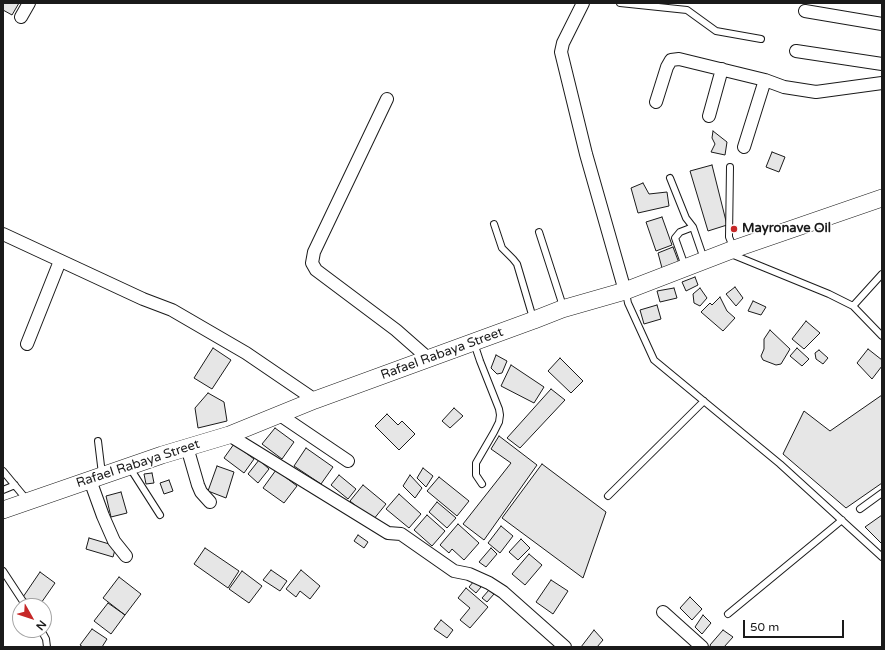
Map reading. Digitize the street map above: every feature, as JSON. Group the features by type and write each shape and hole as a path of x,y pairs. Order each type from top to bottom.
{"main road":[{"name":"Rafael Rabaya Street","path":"3,510 187,447 229,435 315,400 534,320 625,290 730,250 882,198"}],"street":[{"path":"21,17 29,3"},
{"path":"583,3 563,43 561,52 586,154 625,290"},
{"path":"805,11 882,24"},
{"path":"796,51 882,64"},
{"path":"656,102 667,66 671,60 679,59 784,86 816,92 881,79"},
{"path":"709,116 722,69"},
{"path":"744,146 765,80"},
{"path":"387,98 314,252 312,263 316,270 396,330 429,359"},
{"path":"4,239 60,261 143,299 172,310 246,353 315,400"},
{"path":"27,344 60,261"},
{"path":"280,415 348,461"},
{"path":"229,435 388,533 401,534 454,570 489,583 503,592 565,647"},
{"path":"187,447 198,485 201,492 210,502"},
{"path":"96,478 102,516 114,541 126,556"},
{"path":"663,612 702,647"}],"lane":[{"path":"620,3 687,10 716,31 761,39"},
{"path":"730,167 730,250 853,306 882,336"},
{"path":"670,178 686,218 693,227 704,260"},
{"path":"494,224 502,248 517,264 534,320"},
{"path":"686,268 675,238 680,232 693,227"},
{"path":"539,232 561,300 562,310"},
{"path":"853,306 882,274"},
{"path":"625,290 628,303 654,360 780,464 882,557"},
{"path":"474,342 500,415 499,422 494,432 476,462 476,475 482,484"},
{"path":"608,496 704,401"},
{"path":"96,478 98,442"},
{"path":"130,466 160,515"},
{"path":"3,471 28,501"},
{"path":"3,490 15,485"},
{"path":"860,509 882,493"},
{"path":"728,614 842,520"},
{"path":"3,571 21,598"}],"building":[{"path":"3,3 19,3 12,15 3,10"},
{"path":"713,131 727,142 725,155 711,152 715,144 712,138"},
{"path":"772,152 785,157 779,172 766,167"},
{"path":"712,165 727,225 708,231 690,171"},
{"path":"643,183 649,194 667,192 669,206 638,213 631,188"},
{"path":"662,217 672,245 656,251 646,222"},
{"path":"673,247 679,263 662,268 658,253"},
{"path":"695,277 698,285 686,291 682,282"},
{"path":"735,287 743,298 736,306 726,294"},
{"path":"674,288 677,298 660,302 657,291"},
{"path":"700,288 707,298 700,306 694,303 693,294"},
{"path":"720,297 727,311 735,318 723,331 701,312 710,303 712,305"},
{"path":"753,301 766,307 761,315 748,311"},
{"path":"657,305 661,319 644,324 640,310"},
{"path":"806,321 820,333 804,349 792,339"},
{"path":"770,330 790,349 781,364 776,365 763,360 761,356 764,349 764,339"},
{"path":"213,348 231,360 212,389 194,378"},
{"path":"797,348 809,359 802,366 790,356"},
{"path":"868,349 882,360 882,366 872,379 857,363"},
{"path":"819,350 828,358 823,364 816,359 815,353"},
{"path":"496,355 507,361 502,373 497,374 491,368"},
{"path":"560,358 583,381 571,393 548,371"},
{"path":"511,365 544,387 534,403 501,386"},
{"path":"551,389 565,400 520,448 507,438"},
{"path":"208,393 224,402 227,421 198,428 195,408"},
{"path":"882,395 882,483 846,508 783,454 804,411 830,431"},
{"path":"454,408 463,416 450,428 442,421"},
{"path":"387,414 398,425 402,421 415,434 399,450 375,426"},
{"path":"275,428 294,442 282,459 262,444"},
{"path":"499,436 537,465 484,540 463,524 511,463 491,449"},
{"path":"234,444 254,459 244,473 224,458"},
{"path":"306,448 333,467 321,484 294,466"},
{"path":"259,460 269,469 258,483 248,474"},
{"path":"542,464 606,512 583,578 502,518"},
{"path":"217,466 234,472 226,498 208,491"},
{"path":"423,468 433,476 426,487 417,478"},
{"path":"276,470 297,486 284,503 263,488"},
{"path":"152,473 154,483 146,484 144,474"},
{"path":"339,475 356,489 348,499 331,485"},
{"path":"410,475 422,488 415,498 403,486"},
{"path":"439,477 469,501 457,516 427,491"},
{"path":"169,480 173,491 164,494 160,483"},
{"path":"363,485 386,504 373,520 350,501"},
{"path":"121,492 127,513 111,517 106,496"},
{"path":"399,494 421,514 409,528 386,509"},
{"path":"437,502 456,518 447,528 429,512"},
{"path":"427,515 445,531 432,546 414,530"},
{"path":"882,515 882,544 865,527"},
{"path":"458,524 479,543 464,560 452,549 449,553 440,545"},
{"path":"501,526 513,536 500,553 488,543"},
{"path":"358,535 368,542 364,548 354,541"},
{"path":"89,538 116,546 113,557 86,549"},
{"path":"521,539 530,548 518,560 509,552"},
{"path":"205,548 239,571 228,588 194,564"},
{"path":"491,548 497,554 486,567 479,562"},
{"path":"529,554 542,565 525,585 512,574"},
{"path":"271,570 287,581 280,591 263,580"},
{"path":"301,570 320,586 310,599 300,591 296,597 286,589"},
{"path":"242,571 262,586 249,603 229,589"},
{"path":"40,572 55,583 45,598 23,597"},
{"path":"119,577 141,594 125,615 103,598"},
{"path":"551,580 568,591 553,614 536,602"},
{"path":"474,581 481,587 476,593 469,587"},
{"path":"466,588 488,607 470,628 460,620 470,608 458,598"},
{"path":"489,590 494,594 487,602 482,598"},
{"path":"690,597 702,609 692,620 680,608"},
{"path":"108,603 125,615 111,634 94,621"},
{"path":"703,615 711,623 702,634 695,627"},
{"path":"441,620 453,630 447,638 434,629"},
{"path":"92,629 107,639 102,647 83,647 80,645"},
{"path":"594,630 603,640 597,647 581,647"},
{"path":"723,630 733,637 724,647 711,647 710,645"}],"place":[{"name":"Mayronave Oil","path":"734,229"}]}
